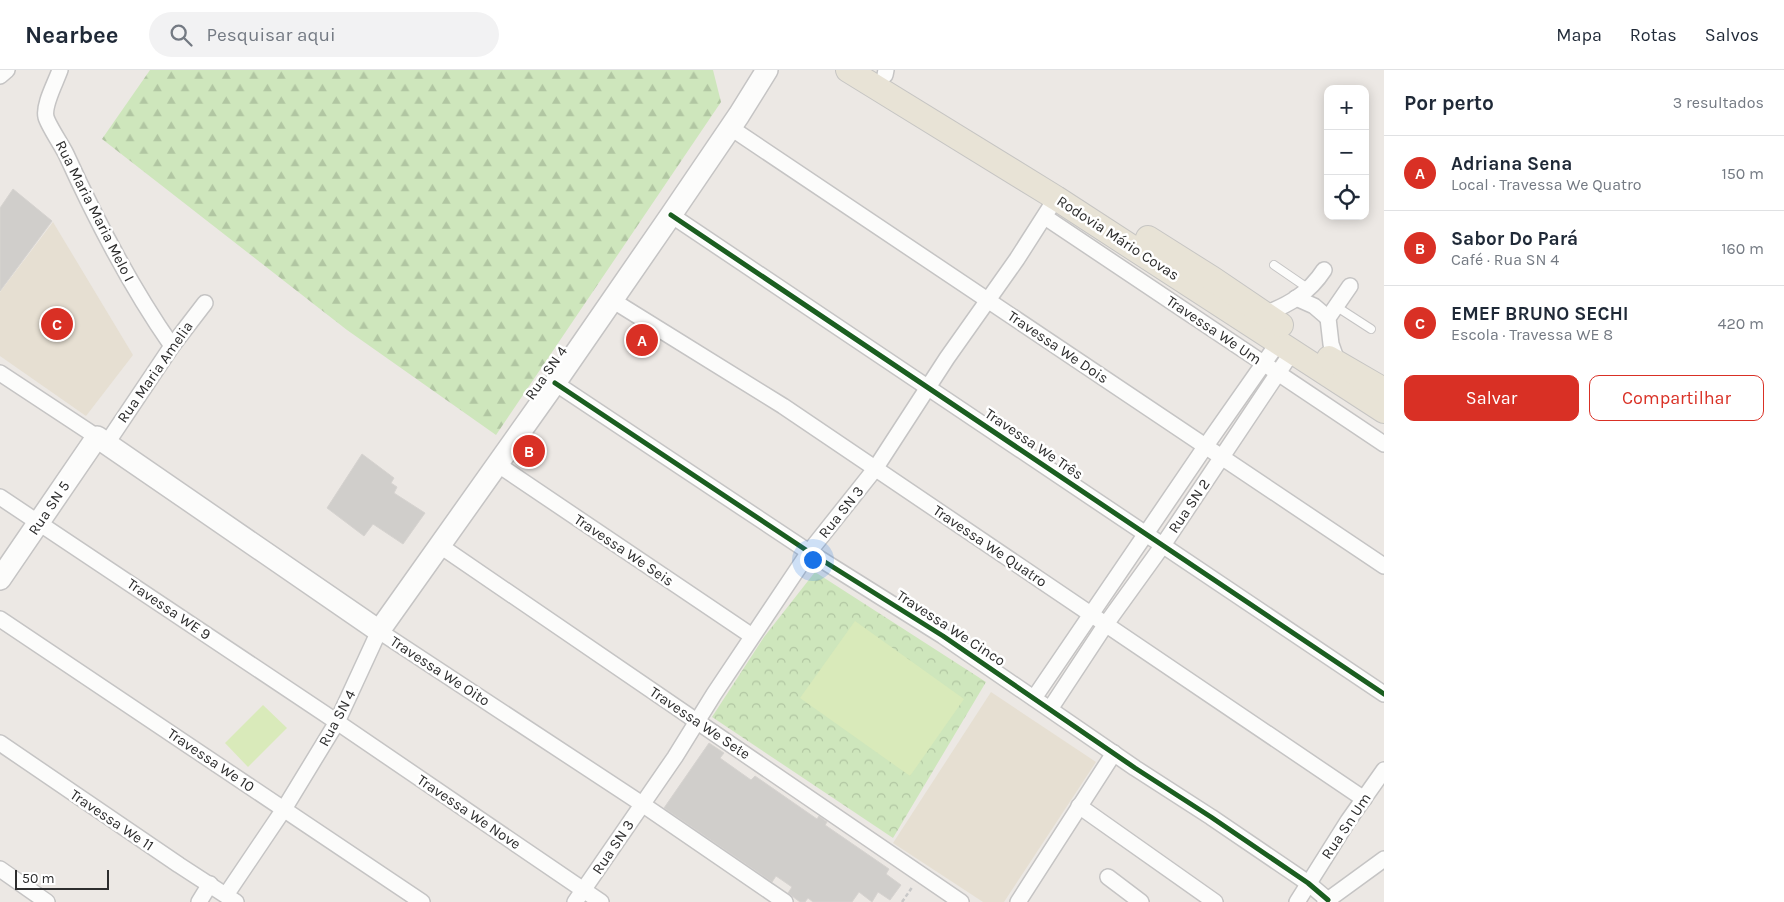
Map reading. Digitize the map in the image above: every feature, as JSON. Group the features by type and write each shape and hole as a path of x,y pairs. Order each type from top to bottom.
{"main road":[{"name":"Rua SN 4","path":"379,631 671,215 767,70"},
{"name":"Rodovia Mário Covas","path":"848,70 1050,207 1285,347 1384,411"},
{"name":"Rodovia Mário Covas","path":"882,72 1213,279 1338,364 1384,390"},
{"name":"Rua SN 5","path":"0,579 38,523 102,440"},
{"name":"Travessa We Oito","path":"102,440 379,631"}],"street":[{"path":"0,76 7,70"},
{"name":"Rua Maria Maria Melo I","path":"60,70 46,106 48,121 59,139 86,199 125,272 151,316 172,346"},
{"name":"Travessa We Dois","path":"730,128 1384,566"},
{"name":"Rua SN 3","path":"579,896 675,757 752,636 809,552 875,469 1050,207"},
{"name":"Travessa We Um","path":"1050,207 1264,364 1384,444"},
{"name":"Travessa We Três","path":"671,215 1384,694"},
{"path":"1264,314 1280,308 1310,289 1324,270"},
{"path":"1338,364 1331,344 1332,312 1350,286"},
{"path":"1296,298 1332,312"},
{"name":"Travessa We Quatro","path":"612,300 783,406 1364,799"},
{"name":"Rua Maria Amelia","path":"102,440 205,303"},
{"name":"Rua SN 2","path":"1034,698 1205,447 1264,364 1285,347"},
{"name":"Rua SN 2","path":"1050,709 1278,373 1285,347"},
{"path":"0,373 102,440"},
{"name":"Travessa We Cinco","path":"555,382 809,552 943,636 1308,883 1327,901"},
{"name":"Travessa We Seis","path":"497,464 752,636"},
{"name":"Travessa WE 9","path":"0,497 337,722"},
{"name":"Travessa We Sete","path":"439,545 961,902"},
{"name":"Travessa We 10","path":"0,618 422,902"},
{"name":"Rua SN 4","path":"231,898 337,722 379,631"},
{"name":"Travessa We Oito","path":"379,631 642,804 785,902"},
{"name":"Travessa We Nove","path":"337,722 579,896 601,902"},
{"name":"Travessa We 11","path":"0,743 178,865 231,898"},
{"path":"1018,902 1114,753"},
{"name":"Rua Sn Um","path":"1297,902 1384,770"},
{"path":"1080,806 1215,902"},
{"path":"1327,901 1384,859"},
{"path":"0,869 47,902"},
{"path":"1108,877 1141,902"},
{"path":"199,902 210,884"}],"lane":[{"path":"1274,264 1310,289"},
{"path":"1332,312 1372,330"}],"path":[{"path":"902,902 921,874"}],"shaded area":[{"path":"53,222 133,355 86,416 0,356 0,292"},
{"path":"991,692 1096,762 1004,902 983,902 893,843"}],"green space":[{"path":"150,70 713,70 721,102 496,435 347,330 102,139"},
{"path":"815,572 986,682 893,838 712,717 764,637"},
{"path":"855,621 964,699 910,776 800,698"},
{"path":"263,705 287,728 248,767 225,743"}],"building":[{"path":"13,189 52,221 0,291 0,208"},
{"path":"638,327 656,338 645,354 628,343"},
{"path":"362,454 394,478 391,483 397,487 394,493 425,513 403,544 373,524 364,536 327,508"},
{"path":"709,743 724,753 720,758 751,780 755,776 817,819 819,816 827,822 825,825 889,869 886,874 901,885 890,900 878,892 872,902 859,892 852,902 813,902 808,898 805,902 800,902 788,893 792,887 776,876 772,882 664,808"}],"cycle path":[{"path":"671,215 1384,694"},
{"path":"555,383 809,552 943,636 1135,768 1308,883 1328,900"}],"place":[{"name":"EMEF BRUNO SECHI","path":"57,324"},
{"name":"Adriana Sena","path":"642,340"},
{"name":"Sabor Do Pará","path":"529,451"}]}
